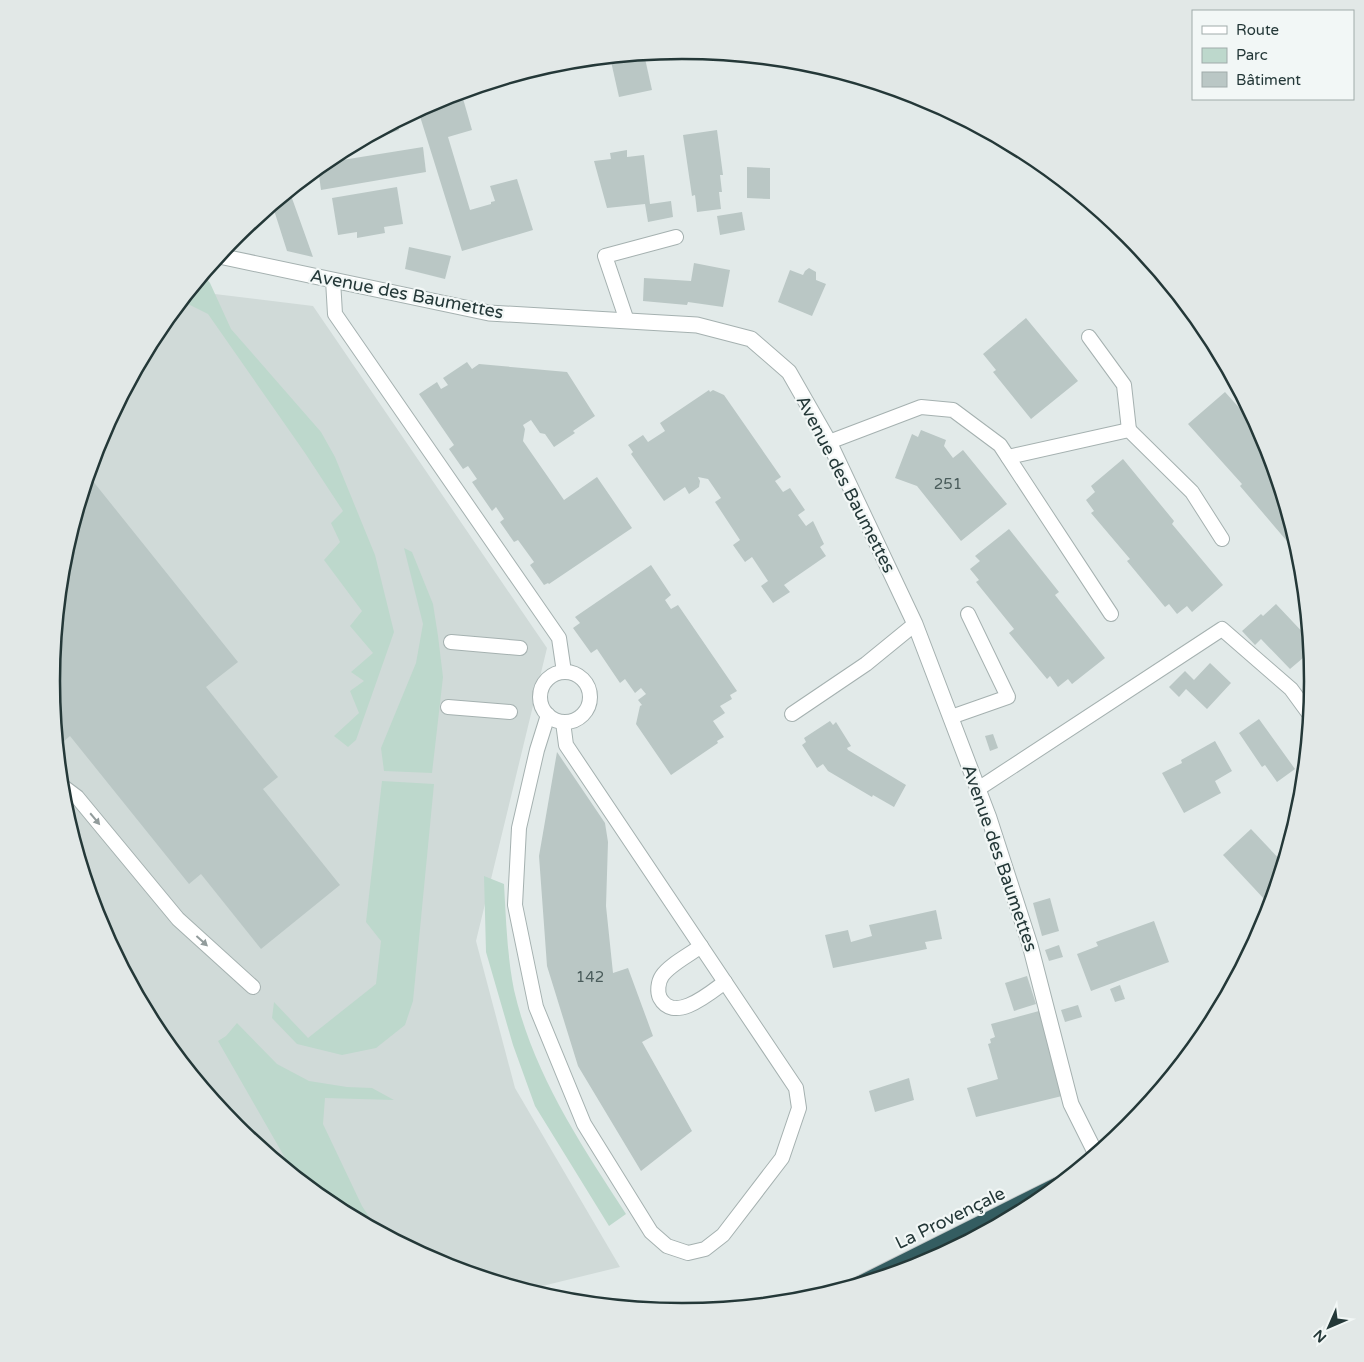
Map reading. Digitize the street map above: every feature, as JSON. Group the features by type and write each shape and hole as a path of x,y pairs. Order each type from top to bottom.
{"highway":[{"name":"La Provençale","path":"901,1263 1016,1205"}],"street":[{"name":"Avenue des Baumettes","path":"226,258 489,313 697,325 752,339 789,372 829,442 915,624 978,789 1030,945 1071,1104 1093,1148"}],"lane":[{"path":"627,321 604,256 676,237"},
{"path":"333,280 335,314 559,638 564,672"},
{"path":"1089,337 1124,385 1129,430 1192,492 1222,539"},
{"path":"829,442 921,407 953,410 1000,445 1111,614"},
{"path":"1008,457 1129,430"},
{"path":"951,717 1008,697 968,614"},
{"path":"792,714 866,664 915,624"},
{"path":"978,789 1222,629 1291,689 1303,706"},
{"path":"451,642 520,648"},
{"path":"564,672 580,676 589,690 590,698 589,706 584,713 578,718 563,722 555,720 548,715 540,701 540,692 549,678 556,673 564,672"},
{"path":"448,707 510,712"},
{"path":"548,715 537,750 519,828 515,905 536,1006 584,1124 651,1232 667,1246 688,1253 706,1249 723,1234 782,1158 799,1108 796,1088 566,745 563,722"},
{"path":"70,793 77,798 178,919 253,987"},
{"path":"701,946 662,976 658,984 658,994 663,1004 675,1009 692,1006 726,982"}],"shaded area":[{"path":"197,292 313,306 547,648 476,941 515,1088 620,1267 541,1286 521,1282 444,1256 371,1220 336,1198 303,1175 272,1149 242,1121 188,1060 143,992 107,919 81,842 65,762 61,722 60,681 61,640 65,600 81,520 107,443 143,370 165,335"}],"green space":[{"path":"207,279 231,329 321,432 335,457 375,555 394,632 356,740 348,747 334,736 359,713 350,691 364,681 351,672 373,653 350,626 362,611 324,560 340,542 331,523 343,511 208,314 187,303"},
{"path":"404,548 412,552 433,604 438,636 443,677 432,773 384,771 381,748 416,663 423,624"},
{"path":"382,781 434,784 413,1001 405,1025 376,1048 342,1055 297,1044 272,1018 274,1002 308,1038 376,984 381,941 366,922"},
{"path":"484,876 504,884 507,937 514,990 522,1021 533,1050 575,1134 626,1214 609,1226 535,1106 513,1045 486,952"},
{"path":"237,1023 277,1064 309,1081 347,1087 372,1088 394,1100 325,1098 323,1124 362,1206 372,1220 336,1198 287,1162 218,1041 226,1036"}],"building":[{"path":"645,60 652,90 619,97 611,63"},
{"path":"463,99 472,130 448,137 470,210 495,201 490,186 517,179 533,230 462,251 420,117"},
{"path":"398,128 399,130 382,136"},
{"path":"717,130 723,175 720,175 722,192 719,192 721,209 697,212 695,195 692,196 683,135"},
{"path":"423,147 426,172 321,190 319,176 342,160"},
{"path":"627,150 627,157 644,155 650,204 671,201 673,217 648,222 645,204 607,208 594,161 611,159 610,153"},
{"path":"747,167 770,168 770,199 747,198"},
{"path":"397,187 403,224 384,227 385,233 357,238 357,232 338,235 332,198"},
{"path":"291,197 313,257 287,251 274,211"},
{"path":"742,212 745,230 720,235 717,216"},
{"path":"409,247 451,256 445,279 405,269"},
{"path":"694,263 730,270 723,307 688,302 687,305 643,301 644,278 691,281"},
{"path":"809,268 816,272 816,280 826,284 812,316 778,302 790,270 803,275"},
{"path":"1026,318 1078,381 1031,419 993,372 996,370 983,354"},
{"path":"467,362 472,369 479,364 567,372 595,416 554,447 545,434 540,433 531,420 523,425 525,429 523,441 564,500 597,477 632,528 549,584 544,585 530,565 534,562 518,540 514,542 500,522 504,519 496,507 492,511 472,482 477,479 468,466 463,469 449,449 454,445 419,394 437,382 441,389 448,385 443,378"},
{"path":"709,390 710,392 713,390 724,395 781,477 775,481 783,492 790,488 805,510 798,515 806,526 813,521 824,544 820,547 826,556 784,585 790,592 773,603 761,586 768,581 752,557 745,562 733,545 740,540 715,502 721,498 708,479 698,477 700,481 699,487 689,494 685,487 664,501 631,454 633,452 628,445 643,435 648,442 665,431 660,423"},
{"path":"1225,392 1243,411 1271,481 1288,542 1240,486 1242,484 1188,424"},
{"path":"921,430 946,440 944,446 953,458 963,450 1007,504 961,541 917,486 895,478 912,434 918,437"},
{"path":"1123,459 1174,521 1172,524 1223,585 1192,612 1187,606 1177,614 1169,604 1165,607 1127,561 1130,559 1091,513 1094,511 1086,500 1095,492 1091,486"},
{"path":"93,481 238,662 206,687 278,777 263,789 340,885 261,949 201,874 189,884 70,736 63,742 60,681 61,640 72,560 81,520"},
{"path":"1009,529 1059,592 1055,595 1105,658 1072,684 1068,679 1058,687 1050,676 1047,679 1009,633 1014,629 976,582 979,580 970,569 980,561 975,556"},
{"path":"651,565 671,595 665,600 671,609 678,605 737,691 730,695 732,699 720,706 725,713 713,721 724,737 671,775 636,724 640,706 642,705 638,700 646,694 641,688 635,693 625,679 620,683 597,649 591,653 573,628 580,623 575,617"},
{"path":"1276,604 1302,632 1303,658 1290,669 1261,639 1255,645 1242,631 1261,614 1263,616"},
{"path":"1210,663 1231,683 1207,709 1186,689 1179,697 1169,687 1185,671 1194,680"},
{"path":"1259,719 1295,769 1277,782 1265,765 1262,767 1239,733"},
{"path":"830,721 833,725 836,722 851,746 847,748 848,750 906,785 894,807 873,795 872,797 828,771 823,764 817,768 802,745 806,742 804,738"},
{"path":"993,734 998,748 990,751 985,736"},
{"path":"1215,741 1232,771 1215,781 1221,793 1184,813 1162,773 1182,763 1181,760"},
{"path":"557,752 605,823 608,842 606,906 613,973 628,968 653,1036 642,1042 692,1131 641,1171 578,1066 547,966 539,856"},
{"path":"1251,829 1278,858 1264,899 1223,855"},
{"path":"1050,898 1059,931 1042,936 1033,903"},
{"path":"936,910 942,939 925,942 927,949 833,968 825,935 848,930 851,942 872,936 869,925"},
{"path":"1154,921 1169,962 1091,991 1077,954 1098,946 1096,942"},
{"path":"1059,945 1063,957 1049,961 1045,950"},
{"path":"1027,976 1036,1004 1014,1011 1005,983"},
{"path":"1120,985 1125,999 1115,1002 1110,989"},
{"path":"1078,1005 1082,1017 1065,1022 1061,1010"},
{"path":"1039,1011 1055,1063 1062,1096 976,1117 967,1088 998,1079 988,1044 991,1043 990,1039 995,1037 991,1024"},
{"path":"909,1078 914,1100 875,1112 869,1091"}]}
